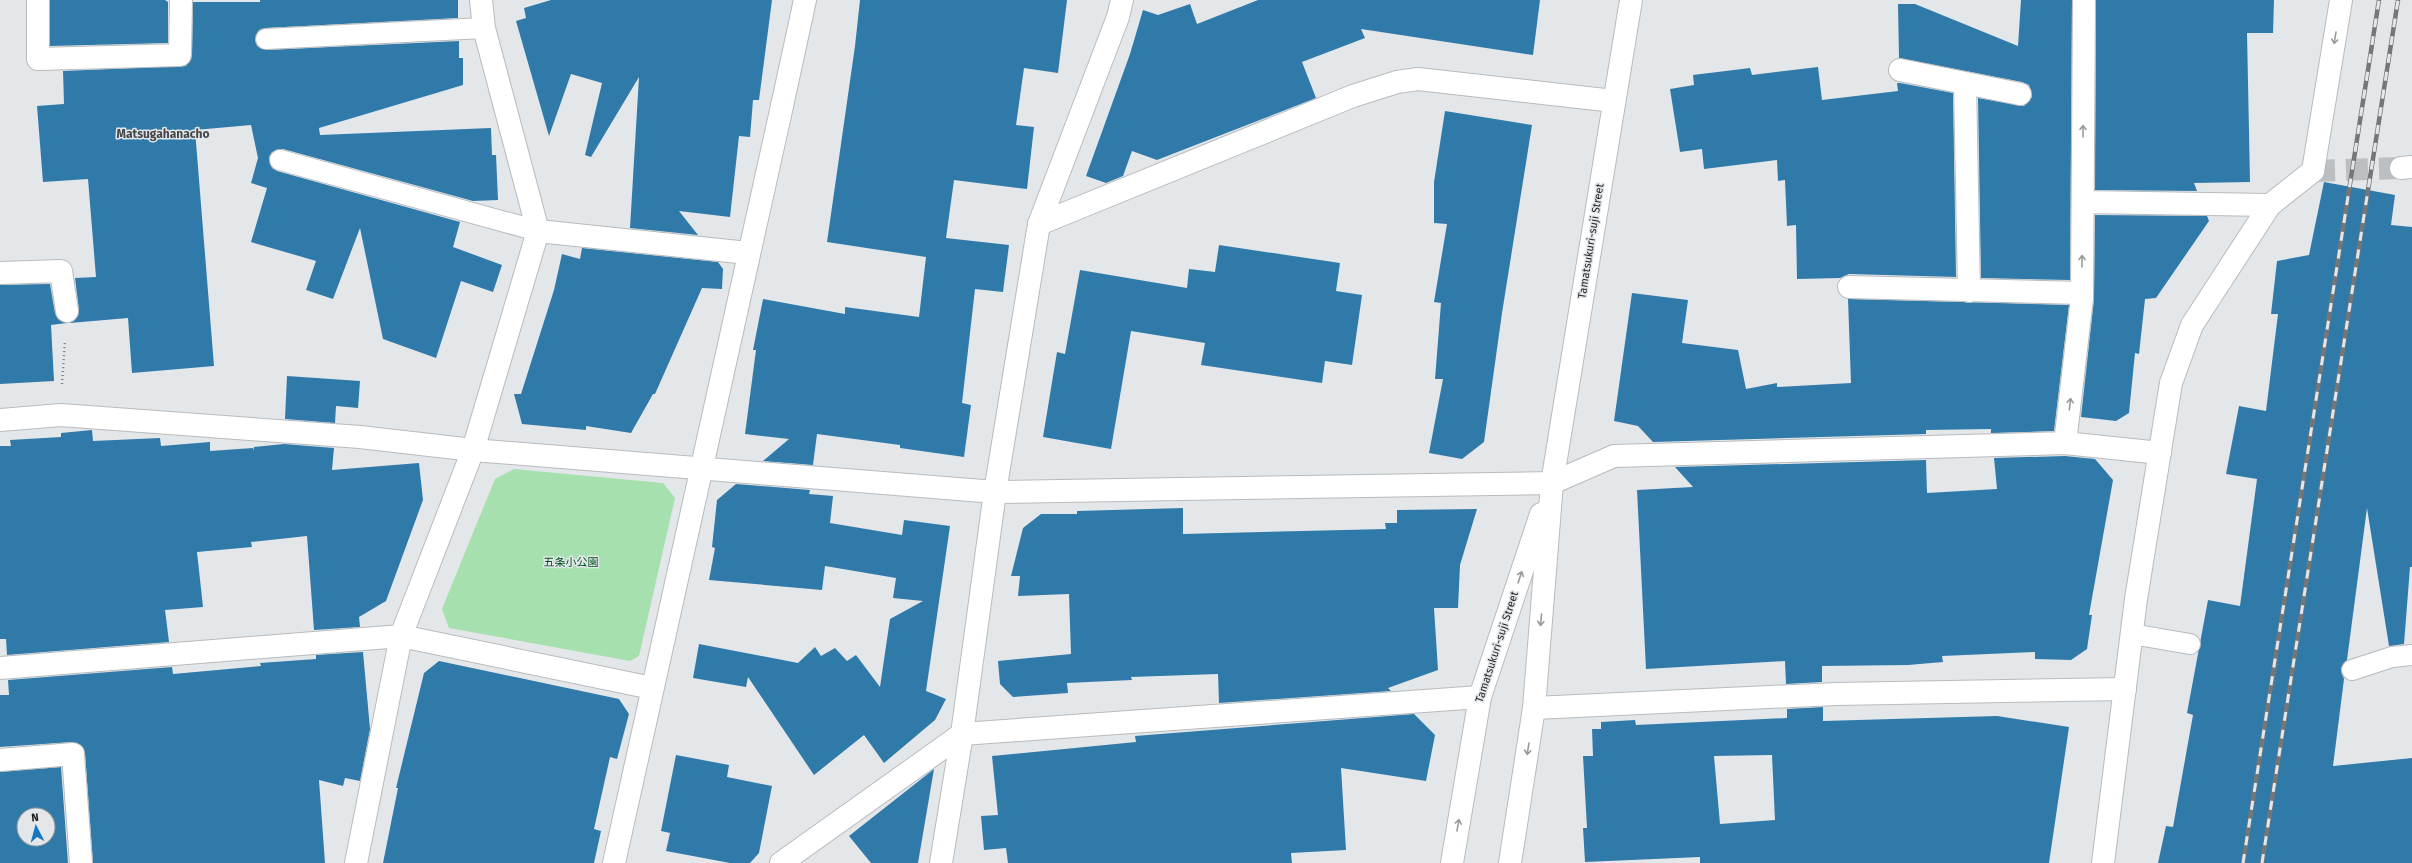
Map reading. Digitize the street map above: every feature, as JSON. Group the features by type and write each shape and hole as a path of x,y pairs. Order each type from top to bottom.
{"street":[{"path":"38,0 38,59 180,55 181,0"},
{"path":"356,863 401,636 473,450 538,231 484,28 481,0"},
{"path":"614,863 805,0"},
{"path":"942,863 962,734 996,492 1039,224 1118,17 1122,0"},
{"name":"Tamatsukuri-suji Street","path":"1510,863 1534,708 1552,483 1631,0"},
{"path":"2065,443 2082,293 2084,0"},
{"path":"2103,863 2132,634 2171,383 2192,325 2270,205 2313,170 2341,0"},
{"path":"1900,70 2020,94"},
{"path":"1039,224 1353,96 1397,82 1418,79 1614,101"},
{"path":"1966,83 1969,291"},
{"path":"2083,202 2270,205"},
{"path":"538,231 748,254"},
{"path":"0,273 60,271 67,311"},
{"path":"1849,287 2082,293"},
{"path":"0,420 61,414 360,437 473,450 996,492 1552,483 1614,456 2065,443 2160,453"},
{"name":"Tamatsukuri-suji Street","path":"1452,863 1480,697 1552,483"},
{"path":"0,668 401,636 652,688"},
{"path":"1534,708 1836,694 2125,689"},
{"path":"781,863 962,734 1480,697"},
{"path":"0,760 73,754 81,863"}],"lane":[{"path":"266,39 484,28"},
{"path":"280,160 538,231"},
{"path":"2132,634 2190,644"},
{"path":"2352,670 2392,657 2412,655"}],"path":[{"path":"61,414 67,311"},
{"path":"2273,689 2278,658"}],"green space":[{"name":"五条小公園","path":"514,469 663,483 675,498 639,656 630,661 449,628 442,609 495,479"}],"building":[{"path":"50,0 165,0 168,2 168,43 50,46"},
{"path":"260,0 458,0 458,18 265,28 259,30 255,39 257,46 267,50 459,41 459,58 463,58 463,85 319,128 320,135 491,128 492,155 496,155 498,200 473,201 283,149 272,152 269,157 272,168 277,171 460,222 453,247 502,265 493,292 461,281 436,358 383,339 360,228 333,299 306,290 316,261 251,242 267,188 251,183 258,158 251,125 195,130 214,366 132,373 128,318 70,323 78,316 79,310 75,278 96,277 88,179 43,182 37,106 64,104 63,71 186,66 192,55 193,2 260,2"},
{"path":"551,0 772,0 759,100 753,100 750,137 739,136 730,217 679,211 698,235 630,228 639,77 591,157 585,155 602,83 571,74 549,136 516,21 526,18 524,8"},
{"path":"860,0 1067,0 1058,73 1024,68 1016,125 1034,127 1027,189 954,180 946,238 1009,245 1003,292 975,289 962,403 971,405 964,457 900,448 900,445 817,434 813,465 763,461 789,439 745,434 756,350 753,350 763,299 845,314 845,307 919,317 926,257 827,242 855,46"},
{"path":"1258,0 1540,0 1533,55 1361,29 1365,38 1302,62 1316,98 1157,160 1132,151 1123,176 1106,183 1086,176 1130,54 1143,10 1158,15 1190,4 1197,24"},
{"path":"2021,0 2072,0 2070,280 1981,278 1978,98 2024,106 2032,97 2029,85 2022,82 1899,58 1898,4 1915,4 2018,46"},
{"path":"2096,0 2274,0 2273,33 2247,33 2250,182 2194,183 2197,191 2095,190"},
{"path":"1818,67 1822,100 1898,91 1897,83 1953,93 1956,277 1849,274 1840,278 1797,279 1796,225 1787,226 1785,180 1778,181 1777,160 1704,169 1702,149 1680,152 1670,89 1694,85 1693,75 1750,68 1752,75"},
{"path":"1445,111 1532,125 1502,313 1484,442 1462,459 1429,453 1443,379 1435,379 1441,303 1434,302 1447,224 1434,223 1434,182"},
{"path":"2324,182 2395,195 2391,225 2412,227 2412,567 2410,567 2404,644 2389,646 2367,508 2347,660 2341,668 2344,679 2333,766 2412,758 2412,863 2158,863 2166,826 2173,827 2193,715 2187,713 2208,600 2240,606 2257,479 2226,474 2239,406 2266,411 2278,314 2271,314 2277,261 2309,255"},
{"path":"2095,215 2207,216 2209,221 2156,298 2145,299 2139,354 2135,353 2129,413 2116,421 2081,417 2094,299"},
{"path":"1219,245 1340,263 1336,291 1362,295 1352,365 1325,361 1322,383 1201,365 1205,343 1131,331 1111,449 1043,437 1057,352 1065,354 1080,270 1187,288 1189,269 1215,272"},
{"path":"582,248 718,262 723,269 722,289 702,288 655,394 653,394 631,433 586,426 586,430 522,424 514,394 521,394 554,290 562,254 580,259"},
{"path":"50,284 55,313 58,319 67,323 51,325 54,381 0,384 0,285"},
{"path":"1632,293 1688,300 1682,343 1738,350 1746,389 1777,383 1777,387 1851,383 1848,299 2069,305 2054,431 1991,433 1991,429 1926,430 1926,434 1653,442 1638,426 1614,421"},
{"path":"287,376 360,381 358,408 336,406 335,423 285,419"},
{"path":"92,430 93,441 160,438 161,446 210,442 210,451 253,448 253,451 254,447 284,444 334,448 332,470 419,463 423,500 386,601 359,617 360,627 314,630 307,536 251,542 252,547 197,552 203,607 165,610 169,642 7,655 6,639 0,639 0,446 11,446 10,440 61,437 61,433"},
{"path":"2065,456 2095,459 2113,480 2089,615 2092,615 2087,649 2071,660 2035,659 2035,652 1942,656 1943,662 1908,665 1822,666 1822,682 1786,684 1785,661 1646,669 1637,490 1693,487 1675,467 1926,460 1927,493 1997,489 1994,458"},
{"path":"736,484 810,490 809,494 833,496 830,523 902,535 904,520 950,526 926,691 946,699 935,720 884,763 864,735 814,775 748,677 746,687 693,678 699,644 798,663 815,647 821,656 835,648 847,661 856,655 880,687 890,619 923,601 893,598 896,578 825,566 822,590 709,580 715,548 712,547 717,500"},
{"path":"1183,508 1183,534 1386,529 1385,523 1397,523 1397,510 1477,509 1460,565 1458,608 1434,608 1438,670 1388,688 1391,691 1219,703 1218,674 1131,677 1132,680 1067,683 1068,693 1013,697 1000,684 998,661 1071,654 1069,594 1018,596 1020,576 1011,576 1023,528 1041,514 1077,514 1077,511"},
{"path":"363,652 370,729 360,781 345,778 343,786 319,780 325,863 93,863 85,753 83,747 72,742 0,747 0,695 9,695 8,680 172,667 173,674 261,666 260,663 316,659 316,655"},
{"path":"439,661 619,699 629,714 617,759 610,757 594,829 601,831 594,863 383,863 398,788 396,788 424,673"},
{"path":"1823,707 1823,721 1997,716 2069,727 2049,863 1700,863 1700,857 1585,862 1583,828 1587,828 1583,756 1593,756 1592,729 1601,729 1601,722 1635,720 1636,725 1787,718 1787,709","holes":["1772,755 1775,820 1720,824 1714,756"]},
{"path":"1414,714 1435,735 1426,781 1341,768 1346,850 1291,853 1292,863 1008,863 1006,848 984,850 981,816 998,815 992,756 1136,742 1135,736"},
{"path":"676,755 729,765 727,777 772,786 759,853 750,863 730,863 666,851 670,833 661,831"},
{"path":"61,767 68,863 0,863 0,772"},
{"path":"934,769 918,863 871,863 849,836"}],"tunnel":[{"path":"2313,171 2401,168"}],"railway":[{"path":"2243,863 2379,0"},
{"path":"2262,863 2398,0"}],"district":[{"name":"Matsugahanacho","path":"163,134"}]}
